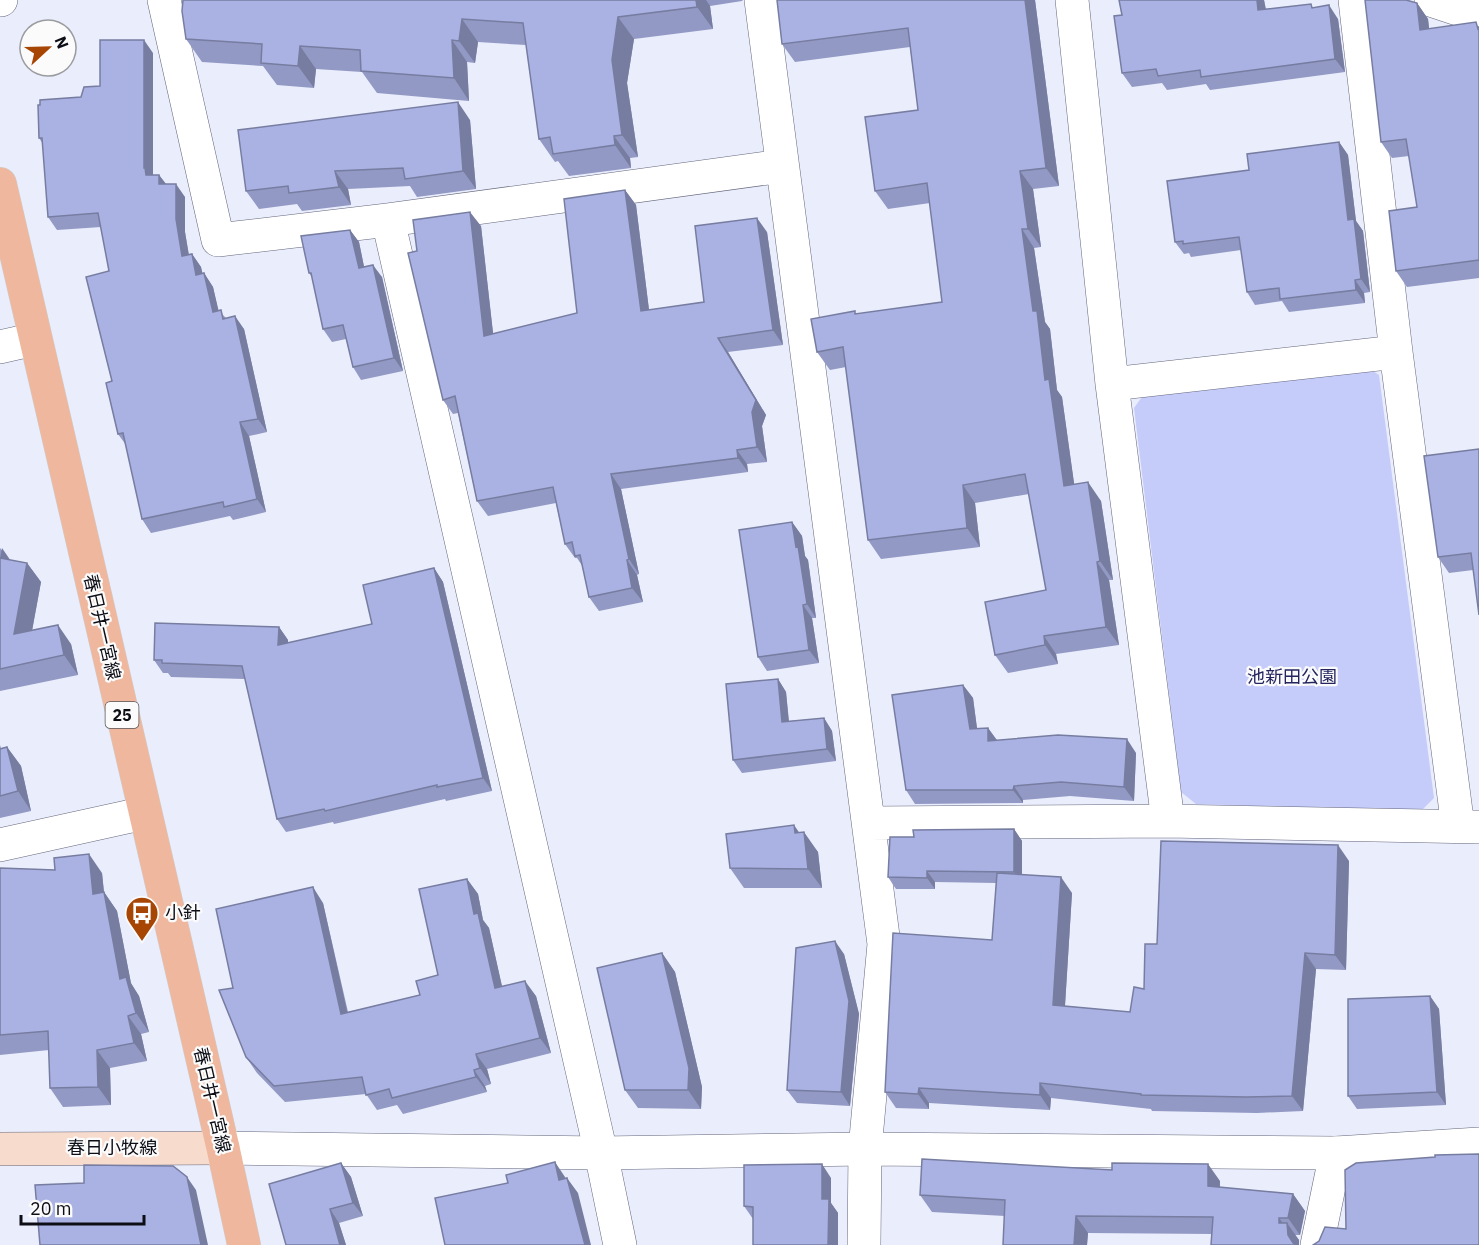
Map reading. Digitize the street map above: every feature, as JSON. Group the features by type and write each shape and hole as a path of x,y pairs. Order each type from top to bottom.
{"main road":[{"name":"春日井一宮線","path":"0,184 244,1245"},
{"name":"春日小牧線","path":"0,1149 223,1148"}],"street":[{"path":"164,0 218,240 388,220 782,166"},
{"path":"761,0 884,944 865,1149 864,1245"},
{"path":"1072,0 1112,384 1168,821"},
{"path":"869,824 1168,821 1469,827 1396,352 1355,0"},
{"path":"1431,0 1479,16"},
{"path":"388,220 620,1245"},
{"path":"0,347 35,339"},
{"path":"1112,384 1396,352"},
{"path":"0,845 145,813"},
{"path":"223,1148 601,1153 865,1149 1336,1153 1479,1144"},
{"path":"1317,1245 1336,1153"}],"green space":[{"name":"池新田公園","path":"1363,365 1379,375 1434,798 1420,812 1196,804 1181,792 1134,408 1144,394"}],"building":[{"path":"183,0 696,0 697,7 618,17 612,60 622,135 614,136 615,145 553,154 550,137 539,139 523,23 462,19 459,41 452,40 454,78 361,71 360,50 300,46 298,66 261,63 262,44 186,39 182,11"},
{"path":"777,0 1025,0 1046,168 1020,171 1028,229 1022,229 1033,311 1037,311 1045,380 1049,379 1064,486 1088,482 1100,561 1097,562 1106,627 1044,636 1045,645 995,655 985,602 1046,590 1025,474 963,485 967,528 868,540 843,347 817,352 811,319 855,311 855,314 942,302 927,183 875,191 865,117 918,110 908,28 782,44"},
{"path":"1119,0 1257,0 1258,10 1311,4 1312,8 1329,5 1335,59 1201,77 1200,70 1158,76 1156,69 1122,73 1114,16 1122,15"},
{"path":"1365,0 1406,0 1417,3 1420,30 1476,22 1479,28 1479,260 1396,271 1389,211 1417,207 1406,139 1381,142"},
{"path":"100,40 144,40 144,168 146,175 159,175 159,184 176,184 176,219 182,256 192,254 196,275 204,273 213,312 221,310 223,319 235,316 258,419 240,422 257,499 224,507 223,502 142,519 123,433 118,434 106,383 112,381 86,277 109,271 98,213 48,217 42,138 39,138 38,105 40,105 40,100 81,97 84,87 100,86"},
{"path":"458,102 463,171 405,179 403,168 335,171 339,187 289,193 288,186 246,191 238,130"},
{"path":"1339,142 1348,220 1354,219 1361,279 1355,280 1356,290 1280,299 1279,288 1247,292 1239,237 1183,244 1183,241 1175,242 1167,181 1249,170 1247,154"},
{"path":"625,190 641,311 704,302 695,226 757,218 773,330 718,338 756,400 752,412 757,447 737,450 738,458 611,474 629,559 627,560 632,588 589,597 580,555 575,556 572,542 565,544 553,487 477,501 455,396 443,400 408,253 417,251 413,220 470,212 484,336 577,313 564,199"},
{"path":"350,230 359,268 373,265 394,358 353,367 343,325 323,329 301,236"},
{"path":"1479,449 1479,615 1471,553 1438,557 1424,456"},
{"path":"792,522 807,604 803,605 809,650 758,657 739,530"},
{"path":"0,558 27,563 14,634 58,625 64,655 0,669"},
{"path":"434,568 483,778 437,787 437,785 325,811 324,809 277,819 242,666 162,663 162,660 154,660 155,623 279,627 278,645 372,624 363,585"},
{"path":"778,679 782,722 824,718 827,749 733,760 726,684"},
{"path":"963,685 970,729 988,728 988,741 1058,735 1127,739 1124,787 1061,782 1014,786 1013,790 906,790 892,695"},
{"path":"7,747 18,791 0,796 0,749"},
{"path":"794,825 795,833 804,832 808,869 730,868 726,834"},
{"path":"1014,829 1014,872 927,871 927,878 888,877 890,837 914,837 913,830"},
{"path":"1161,841 1338,845 1335,955 1305,953 1292,1096 1141,1095 1040,1083 1040,1095 919,1088 918,1094 885,1092 893,933 992,940 997,873 1061,877 1053,1005 1130,1012 1134,987 1144,989 1145,944 1157,944"},
{"path":"89,854 93,894 104,892 120,979 126,977 136,1013 128,1016 134,1043 97,1050 98,1087 50,1088 48,1031 0,1035 0,868 55,870 54,858"},
{"path":"467,879 474,914 478,913 495,988 525,981 540,1038 476,1054 480,1068 474,1070 476,1077 392,1098 389,1089 366,1095 362,1077 274,1086 246,1057 219,990 233,988 216,909 313,887 341,1014 420,995 416,981 438,975 419,889"},
{"path":"835,941 849,1001 841,1092 787,1090 796,948"},
{"path":"662,953 689,1068 688,1090 625,1090 597,968"},
{"path":"1430,996 1437,1092 1348,1096 1348,999"},
{"path":"1479,1154 1479,1245 1313,1245 1319,1241 1325,1227 1346,1229 1345,1170 1356,1163 1435,1157 1435,1155"},
{"path":"922,1159 1112,1170 1112,1163 1208,1164 1208,1186 1293,1194 1288,1218 1279,1218 1279,1223 1287,1223 1288,1235 1293,1243 1298,1245 1211,1245 1213,1217 1076,1216 1074,1245 1003,1245 1005,1200 920,1195"},
{"path":"555,1162 559,1180 567,1178 585,1245 445,1245 435,1198 508,1183 506,1175"},
{"path":"341,1163 353,1203 330,1209 340,1245 286,1245 269,1184"},
{"path":"822,1164 822,1199 829,1199 828,1245 753,1245 753,1207 744,1206 744,1165"},
{"path":"84,1165 173,1166 187,1177 201,1245 40,1245 35,1185 84,1183"}],"place":[{"name":"小針","path":"142,942"}]}
